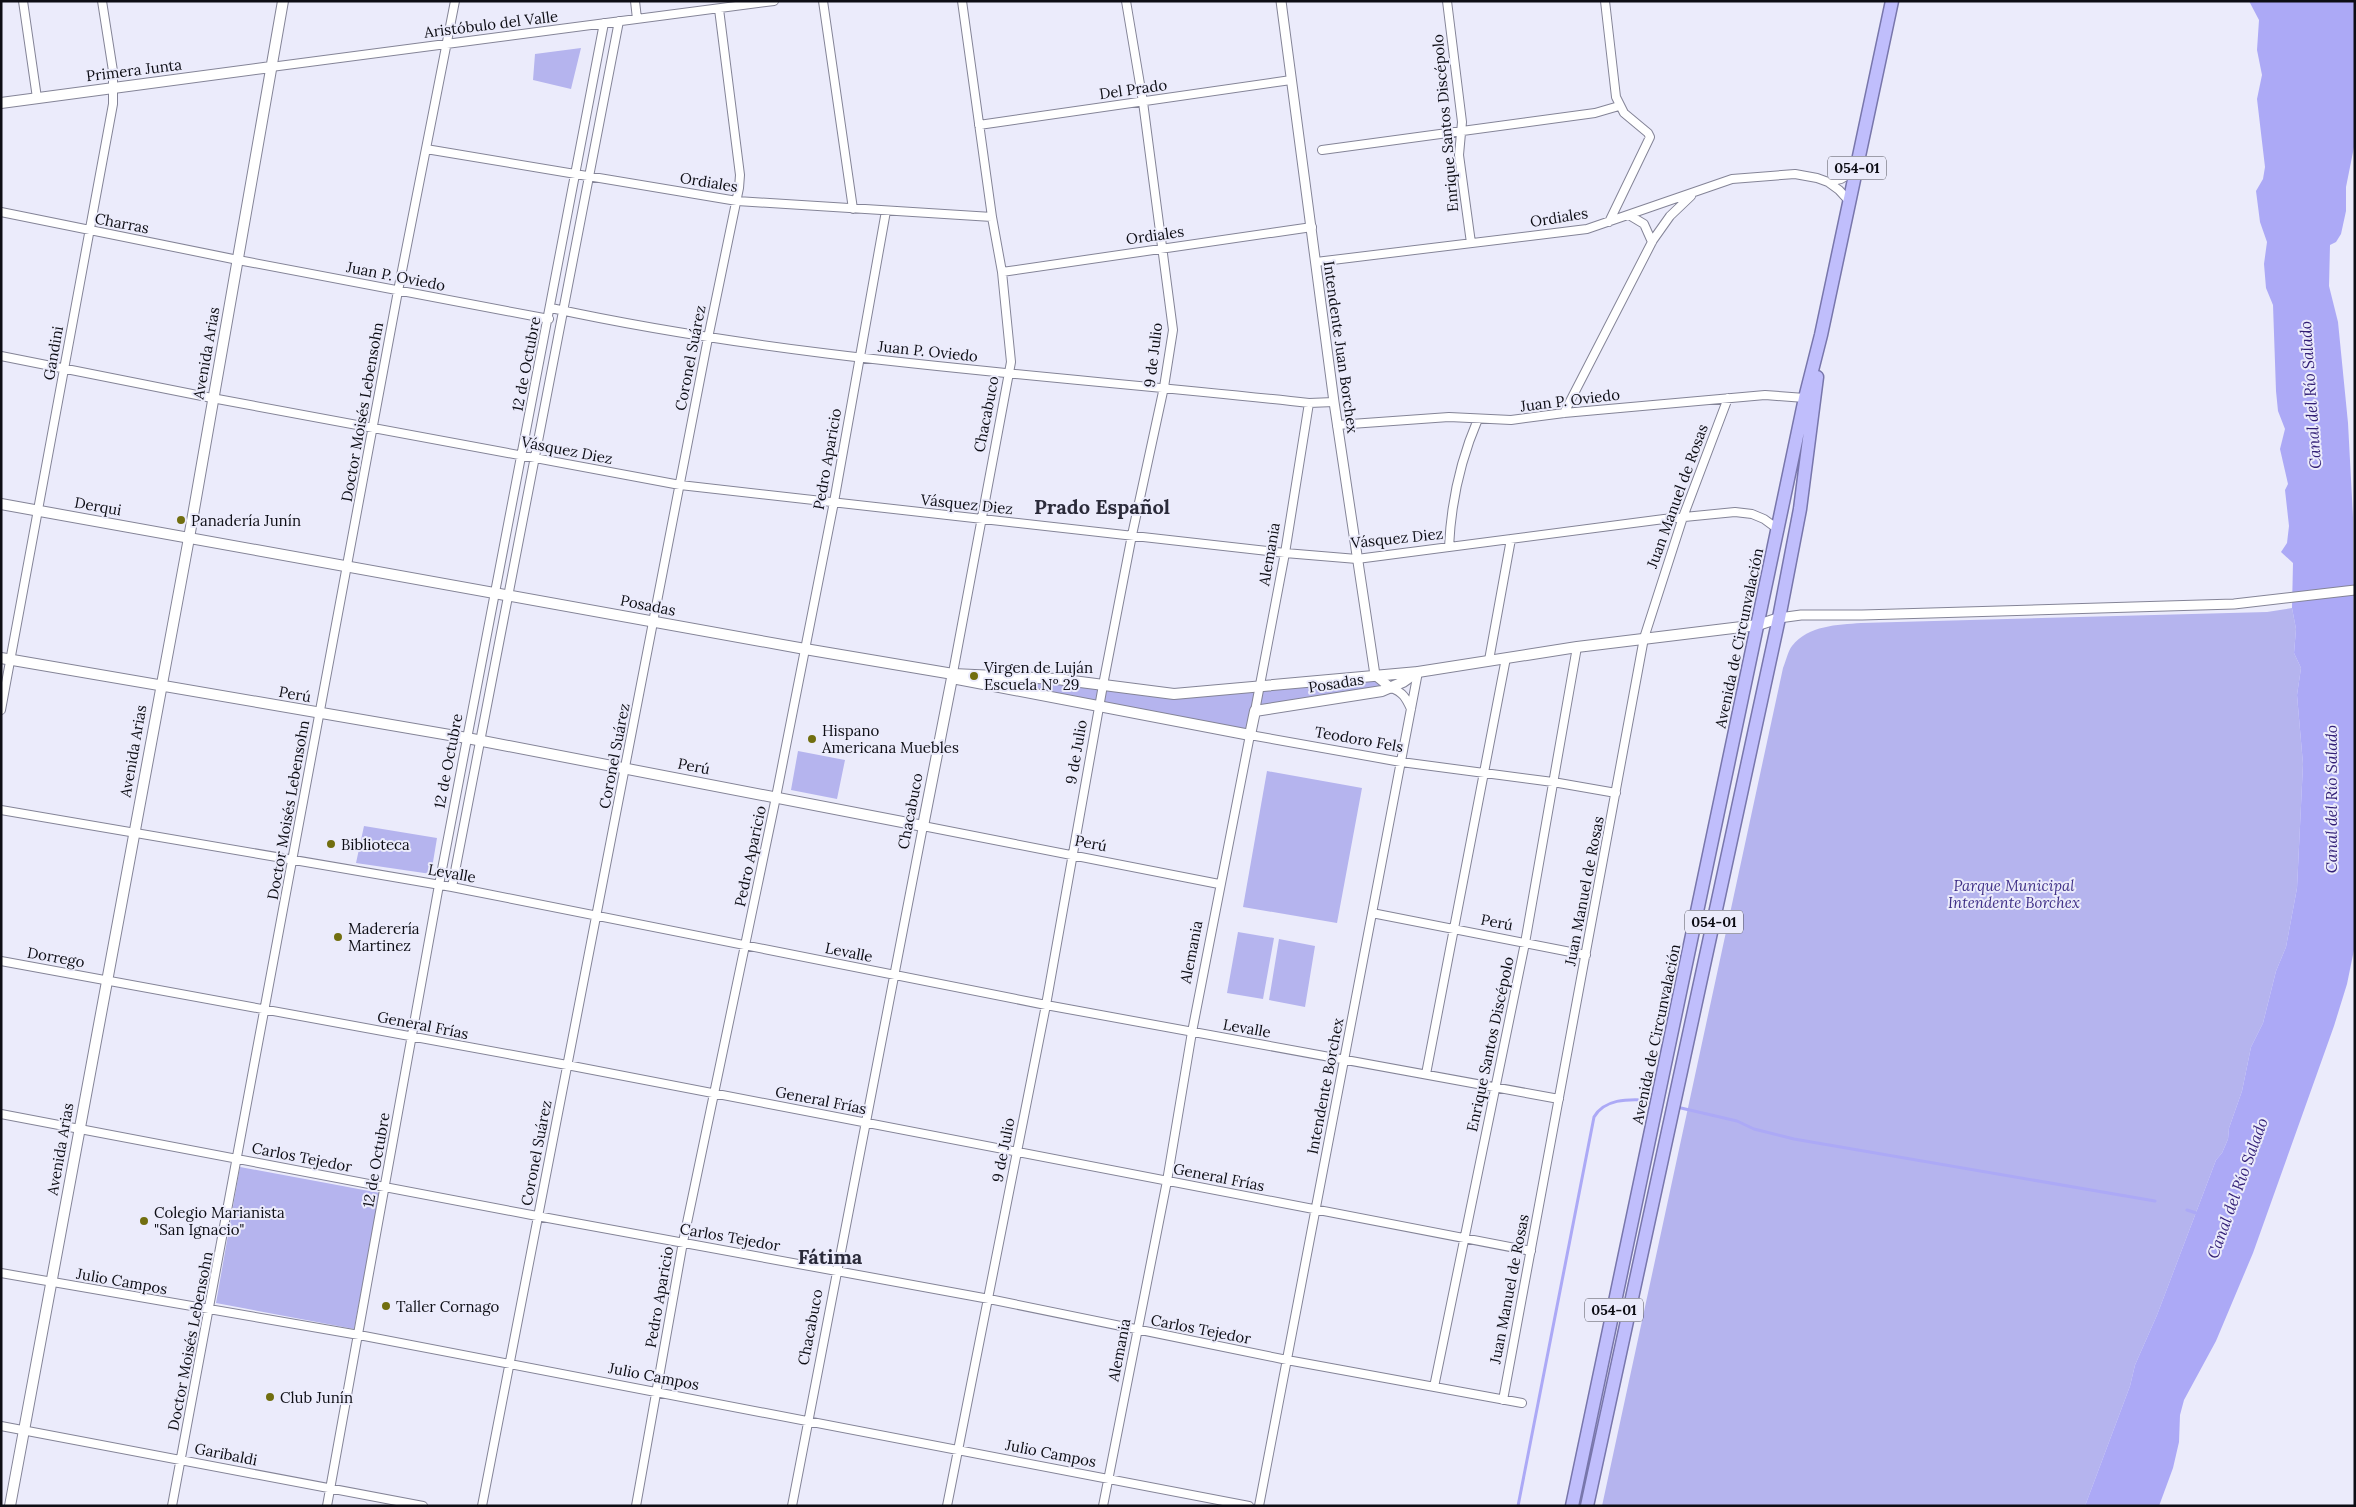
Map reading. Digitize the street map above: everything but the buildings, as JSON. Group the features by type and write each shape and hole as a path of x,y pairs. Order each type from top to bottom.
{"highway":[{"name":"Avenida de Circunvalación","path":"1572,1506 1779,530 1805,398 1821,335 1892,1"},
{"name":"Avenida de Circunvalación","path":"1587,1506 1779,618 1800,509 1821,335"}],"main road":[{"name":"Avenida Arias","path":"10,1506 189,538 283,1"},
{"name":"Primera Junta","path":"1,103 271,67"},
{"name":"Derqui","path":"1,504 189,538"},
{"name":"Posadas","path":"189,538 494,591 1099,705"},
{"name":"Posadas","path":"953,676 1057,679 1174,694 1418,672 1577,647 1758,625 1779,618"},
{"name":"Perú","path":"6,659 466,738 922,826"},
{"name":"Posadas","path":"1255,711 1382,691 1392,688 1418,672"},
{"name":"Chacabuco","path":"922,826 953,676"},
{"name":"Teodoro Fels","path":"1099,705 1250,735"},
{"name":"Alemania","path":"1250,735 1255,711"}],"street":[{"path":"23,1 37,98"},
{"name":"Gandini","path":"1,710 6,659 38,510 114,88 102,1"},
{"name":"Doctor Moisés Lebensohn","path":"172,1506 266,1010 372,428 454,1"},
{"path":"635,1 637,19"},
{"name":"Aristóbulo del Valle","path":"271,67 774,1"},
{"path":"824,1 853,209"},
{"name":"Chacabuco","path":"953,676 1011,362 1002,272 992,217 962,1"},
{"name":"9 de Julio","path":"947,1506 1046,1004 1099,705 1132,535 1164,387 1173,330 1143,102 1126,1"},
{"name":"Intendente Juan Borchex","path":"1281,1 1334,402 1375,676"},
{"name":"Enrique Santos Discépolo","path":"1447,1 1462,122 1459,155 1471,242"},
{"path":"1605,1 1616,97 1624,113 1648,133 1650,137 1609,222"},
{"name":"Coronel Suárez","path":"482,1506 708,338 737,201 740,175 719,9"},
{"name":"12 de Octubre","path":"452,887 619,21"},
{"name":"12 de Octubre","path":"327,1506 466,738 549,319 604,23"},
{"name":"Del Prado","path":"979,125 1291,80"},
{"path":"1322,150 1595,113 1620,106"},
{"name":"Ordiales","path":"426,149 737,201 992,217"},
{"path":"1828,182 1841,179 1856,170"},
{"name":"Ordiales","path":"1316,262 1580,230 1609,222 1732,179 1756,176 1795,174 1817,178 1828,182 1850,202"},
{"path":"1564,413 1652,242 1670,216 1695,192"},
{"name":"Pedro Aparicio","path":"636,1506 684,1242 776,797 834,502 886,211"},
{"name":"Charras","path":"1,212 238,260"},
{"path":"1629,215 1644,224 1652,242"},
{"name":"Ordiales","path":"1002,272 1312,227"},
{"name":"Juan P. Oviedo","path":"238,260 549,319"},
{"name":"Juan P. Oviedo","path":"551,308 708,338 860,357 1010,374 1164,387 1309,404 1334,402"},
{"name":"Vásquez Diez","path":"1,356 212,398 680,485 1285,553 1358,558 1735,512 1752,514 1764,519 1779,530"},
{"name":"Juan P. Oviedo","path":"1338,425 1428,417 1524,419 1564,413 1765,395 1805,398"},
{"name":"Juan Manuel de Rosas","path":"1503,1400 1644,638 1683,517 1728,398"},
{"name":"Alemania","path":"1255,711 1285,553 1309,404"},
{"path":"1449,547 1456,485 1467,445 1478,419"},
{"path":"1489,660 1511,538"},
{"path":"1779,618 2224,604 2355,590"},
{"name":"Enrique Santos Discépolo","path":"1434,1387 1466,1239 1494,1087 1525,943 1577,647"},
{"path":"1426,1074 1506,658"},
{"name":"Intendente Borchex","path":"1259,1506 1418,672"},
{"path":"1375,676 1392,688 1399,690 1405,696 1411,709"},
{"name":"Alemania","path":"1103,1506 1167,1181 1219,884 1250,735"},
{"name":"Teodoro Fels","path":"1250,735 1401,762 1553,782 1616,793"},
{"name":"Levalle","path":"1,810 452,887 1192,1032 1559,1098"},
{"name":"Chacabuco","path":"792,1506 922,826"},
{"name":"Perú","path":"922,826 1219,884"},
{"name":"Perú","path":"1372,913 1586,955"},
{"name":"Dorrego","path":"1,961 106,980"},
{"name":"General Frías","path":"106,980 715,1094 1531,1251"},
{"name":"Carlos Tejedor","path":"1,1114 537,1216 989,1299 1287,1360 1522,1403"},
{"name":"Julio Campos","path":"1,1274 359,1335 958,1448 1249,1506"},
{"name":"Garibaldi","path":"1,1426 423,1506"}],"green space":[{"path":"581,48 571,89 533,80 535,54"},
{"name":"Parque Municipal Intendente Borchex","path":"2292,608 2296,629 2294,653 2301,668 2297,695 2303,764 2297,888 2286,947 2276,971 2263,1023 2251,1047 2242,1091 2229,1128 2228,1139 2222,1153 2216,1160 2157,1315 2135,1365 2130,1386 2085,1506 1602,1506 1783,668 1792,646 1807,634 1824,627 1861,623 2267,612"},
{"path":"1375,675 1391,688 1255,711 1250,735 979,682 980,676 1174,694"},
{"path":"798,751 845,760 837,799 791,790"},
{"path":"1267,771 1362,788 1337,923 1243,907"},
{"path":"364,826 437,838 431,874 356,863"},
{"path":"1238,932 1274,938 1263,999 1227,993"},
{"path":"1279,939 1315,946 1305,1007 1269,1000"},
{"path":"240,1167 380,1193 354,1329 216,1303"}],"water":[{"name":"Canal del Río Salado","path":"2249,1 2355,1 2355,142 2346,187 2346,211 2341,234 2336,242 2330,245 2329,286 2338,322 2348,423 2353,517 2355,945 2347,984 2334,1026 2253,1253 2216,1341 2184,1400 2180,1415 2179,1442 2173,1468 2159,1506 2085,1506 2130,1386 2135,1365 2157,1315 2216,1160 2222,1153 2228,1139 2229,1128 2242,1091 2251,1047 2263,1023 2276,971 2286,947 2297,888 2303,764 2297,695 2301,668 2294,653 2296,629 2292,608 2293,563 2281,552 2287,543 2289,526 2285,490 2288,484 2280,449 2285,429 2278,411 2273,305 2266,288 2264,264 2267,242 2260,222 2256,191 2263,179 2265,167 2257,99 2262,75 2257,50 2259,20"}],"waterway":[{"path":"1518,1506 1594,1117 1598,1111 1610,1103 1624,1100 1645,1100"},
{"path":"1681,1108 1737,1121 1754,1129 1794,1139 2155,1201"},
{"path":"2187,1210 2196,1213"}],"place":[{"name":"Panadería Junín","path":"181,520"},
{"name":"Virgen de Luján Escuela Nº 29","path":"974,676"},
{"name":"Hispano Americana Muebles","path":"812,739"},
{"name":"Biblioteca","path":"331,844"},
{"name":"Maderería Martinez","path":"338,937"},
{"name":"Colegio Marianista \"San Ignacio\"","path":"144,1221"},
{"name":"Taller Cornago","path":"386,1306"},
{"name":"Club Junín","path":"270,1397"}],"district":[{"name":"Prado Español","path":"1102,506"},
{"name":"Fátima","path":"830,1256"}]}
